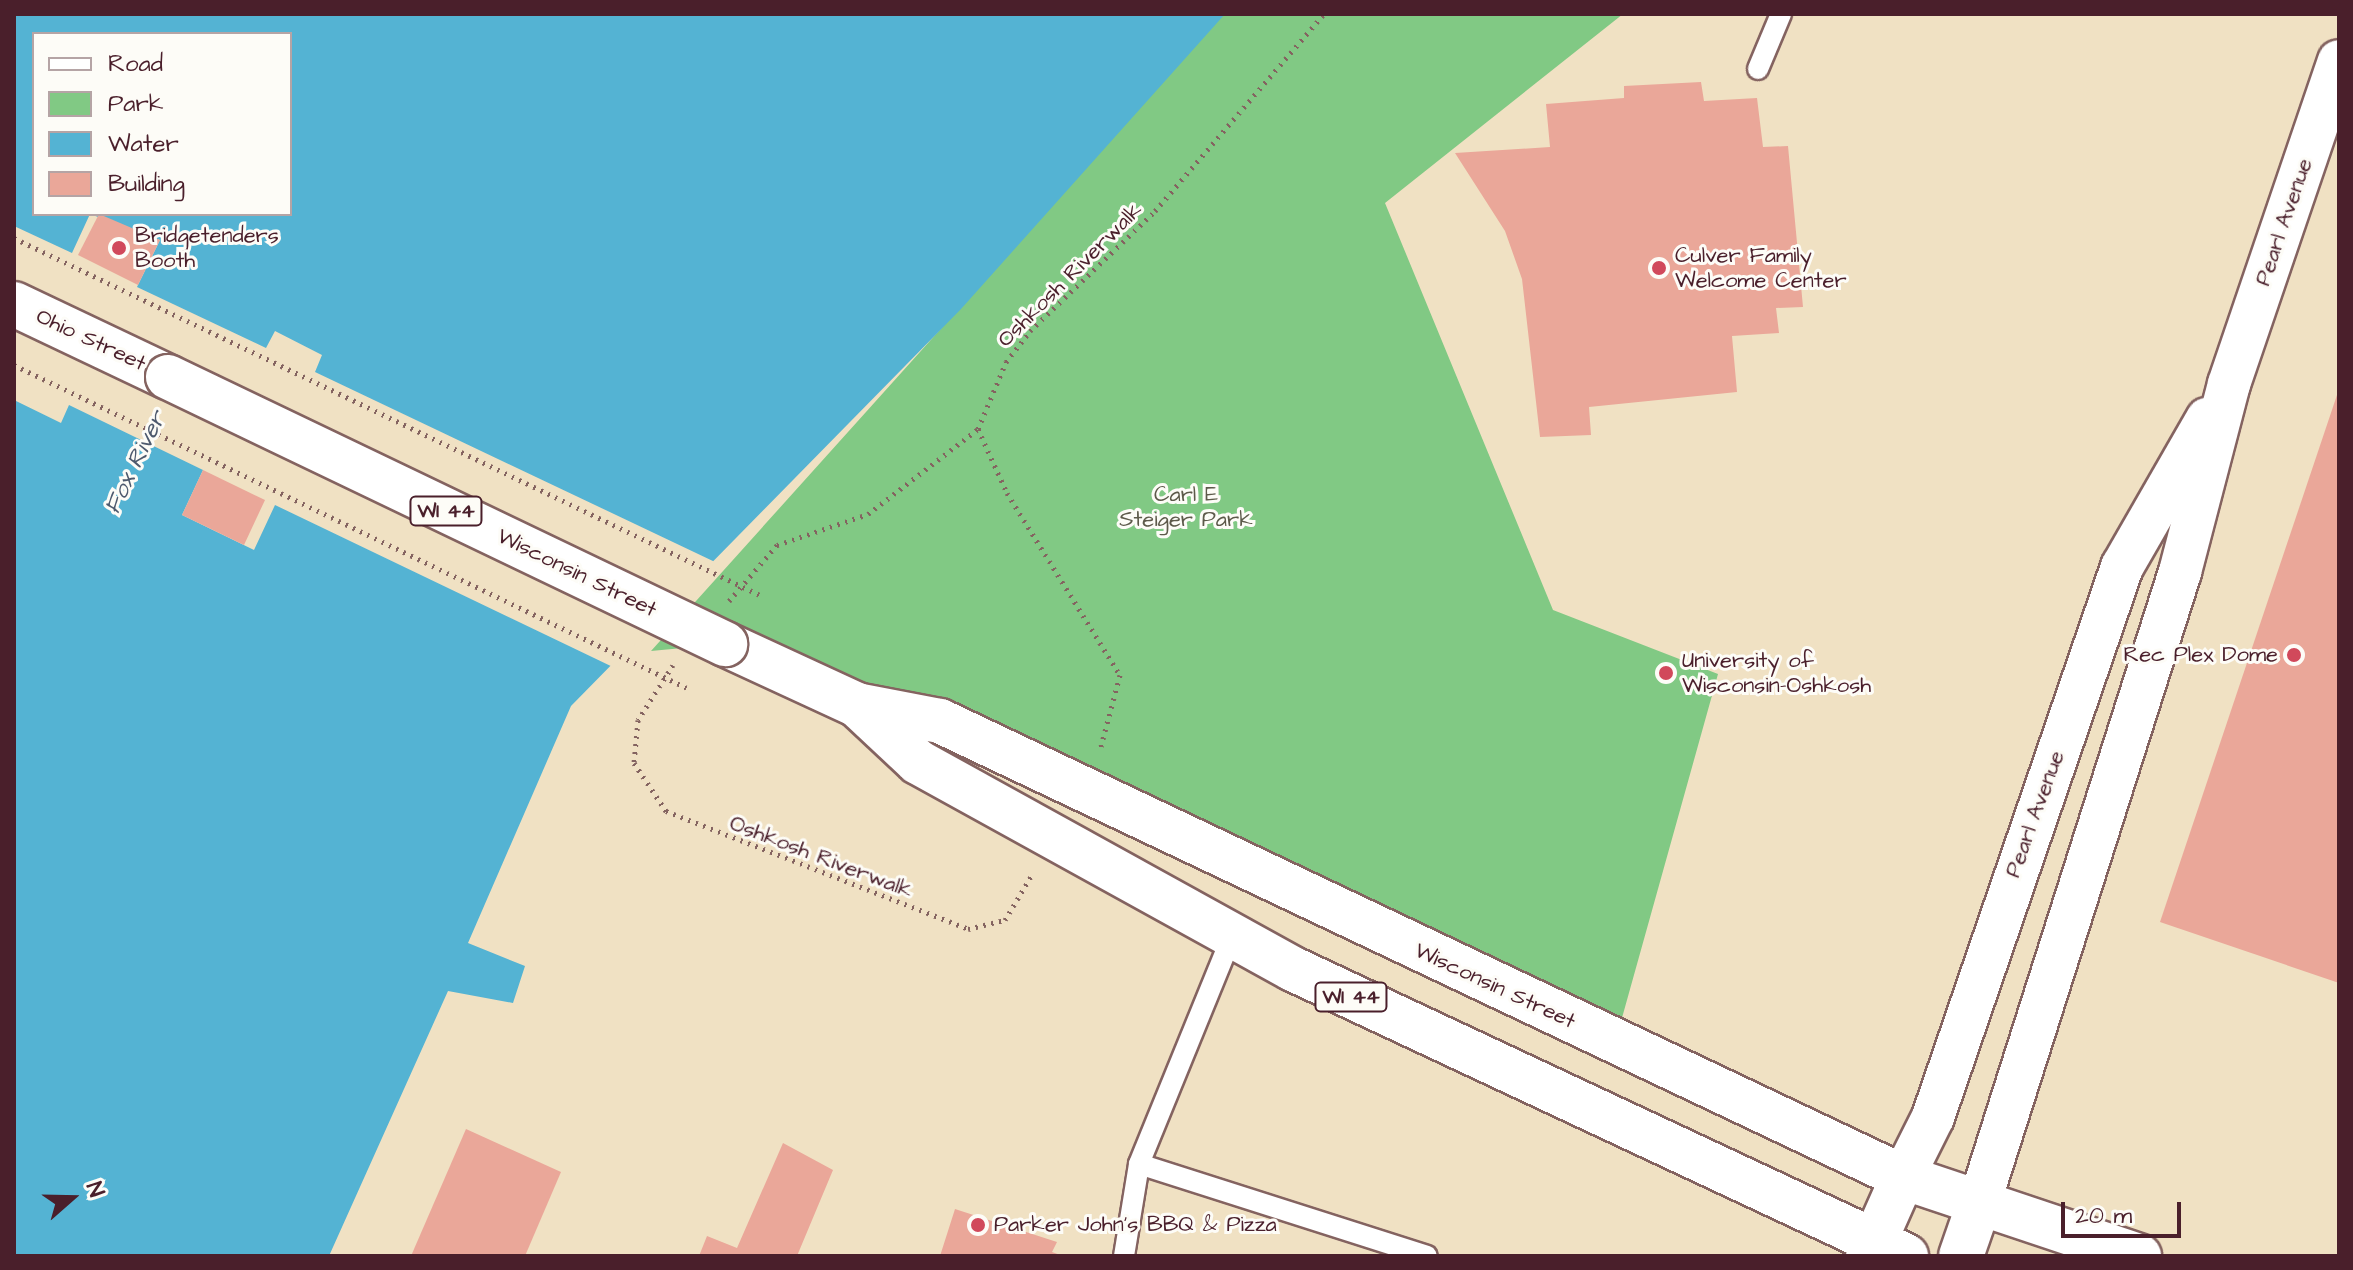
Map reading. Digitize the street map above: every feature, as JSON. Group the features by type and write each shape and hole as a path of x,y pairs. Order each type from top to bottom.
{"main road":[{"name":"Ohio Street","path":"14,304 168,377"},
{"name":"Wisconsin Street","path":"168,377 857,705 940,721 1903,1177 2139,1256"},
{"name":"Wisconsin Street","path":"857,705 918,762 1232,936 1882,1252"},
{"name":"Pearl Avenue","path":"1882,1252 1903,1177"},
{"name":"Pearl Avenue","path":"1961,1256 1979,1204"}],"street":[{"name":"Pearl Avenue","path":"1979,1204 2180,572 2229,384 2338,66"},
{"name":"Pearl Avenue","path":"1903,1177 1933,1117 2122,567 2229,384"}],"lane":[{"path":"1758,69 1781,14"},
{"path":"1124,1256 1139,1164 1232,936"},
{"path":"1139,1164 1427,1256"}],"path":[{"name":"Oshkosh Riverwalk","path":"748,579 777,545 868,514 978,429 1006,362 1030,331 1155,211 1324,14"},
{"path":"14,238 764,597"},
{"path":"14,365 687,688"},
{"path":"978,429 1007,493 1120,675 1115,710 1083,790"},
{"name":"Oshkosh Riverwalk","path":"653,687 638,720 634,763 666,811 943,921 988,929 1005,920 1048,835"}],"green space":[{"name":"Carl E Steiger Park","path":"1224,14 1623,14 1385,203 1553,610 1718,674 1615,1043 725,644 651,651"}],"water":[{"name":"Fox River","path":"14,14 1225,14 961,309 571,706 468,943 525,966 513,1003 448,991 329,1256 14,1256"}],"pier":[{"path":"89,216 160,240 137,287 266,348 275,331 322,355 315,372 715,562 617,669 275,505 254,550 182,515 203,470 69,405 61,423 14,400 14,226 72,253"}],"building":[{"name":"Culver Family Welcome Center","path":"1701,82 1704,101 1757,98 1763,147 1788,146 1803,307 1776,308 1779,333 1732,336 1737,392 1589,407 1591,435 1540,437 1522,279 1505,231 1455,153 1550,147 1546,104 1624,98 1624,86"},
{"name":"Bridgetenders Booth","path":"98,216 160,240 138,285 78,255"},
{"name":"Rec Plex Dome","path":"2339,389 2339,983 2160,922"},
{"path":"203,470 265,500 244,545 182,515"},
{"path":"466,1129 561,1172 525,1256 411,1256"},
{"path":"783,1143 833,1170 797,1256 699,1256 707,1236 737,1248"},
{"name":"Parker John's BBQ & Pizza","path":"955,1209 1057,1242 1052,1252 1063,1256 940,1256"}],"place":[{"name":"Bridgetenders Booth","path":"119,248"},
{"name":"Culver Family Welcome Center","path":"1659,268"},
{"name":"Rec Plex Dome","path":"2294,655"},
{"name":"University of Wisconsin-Oshkosh","path":"1666,673"},
{"name":"Parker John's BBQ & Pizza","path":"978,1225"}]}
